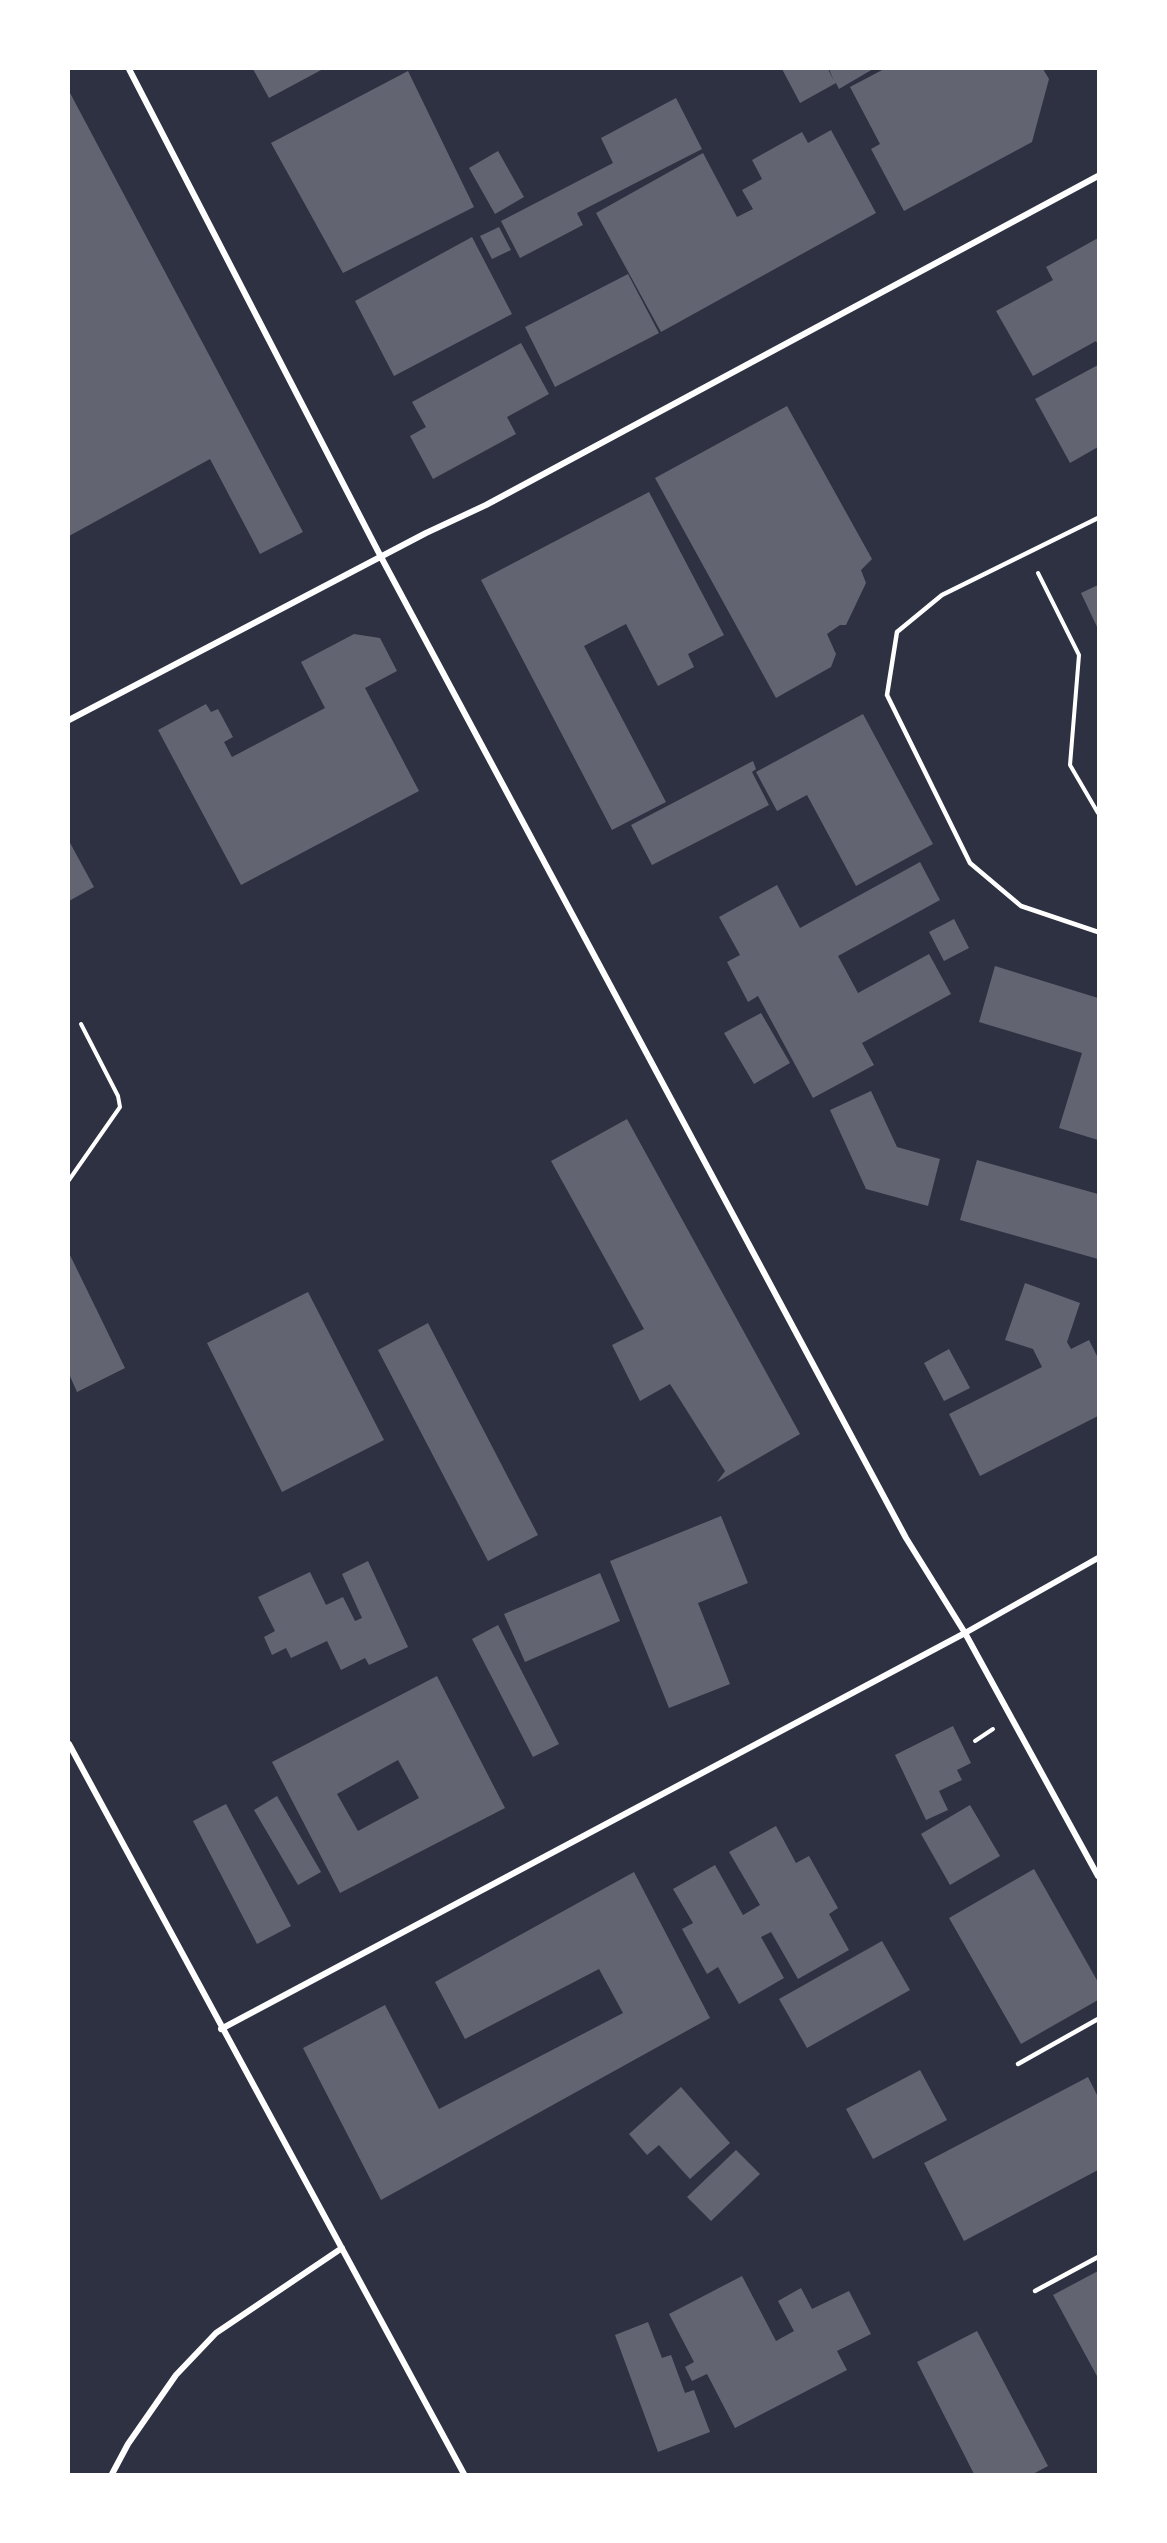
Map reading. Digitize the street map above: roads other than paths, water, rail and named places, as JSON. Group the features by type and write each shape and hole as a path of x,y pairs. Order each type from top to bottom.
{"street":[{"path":"129,69 381,557 906,1538 965,1633 1098,1876"},
{"path":"69,720 381,557 486,505 1098,176"},
{"path":"221,2029 965,1633 1098,1558"},
{"path":"69,1744 221,2029 464,2474"},
{"path":"112,2474 128,2444 176,2375 216,2333 342,2248"}],"lane":[{"path":"1098,519 942,595 897,632 888,695 970,863 1020,906 1098,932"},
{"path":"1018,2064 1098,2019"},
{"path":"1035,2291 1098,2257"}]}
